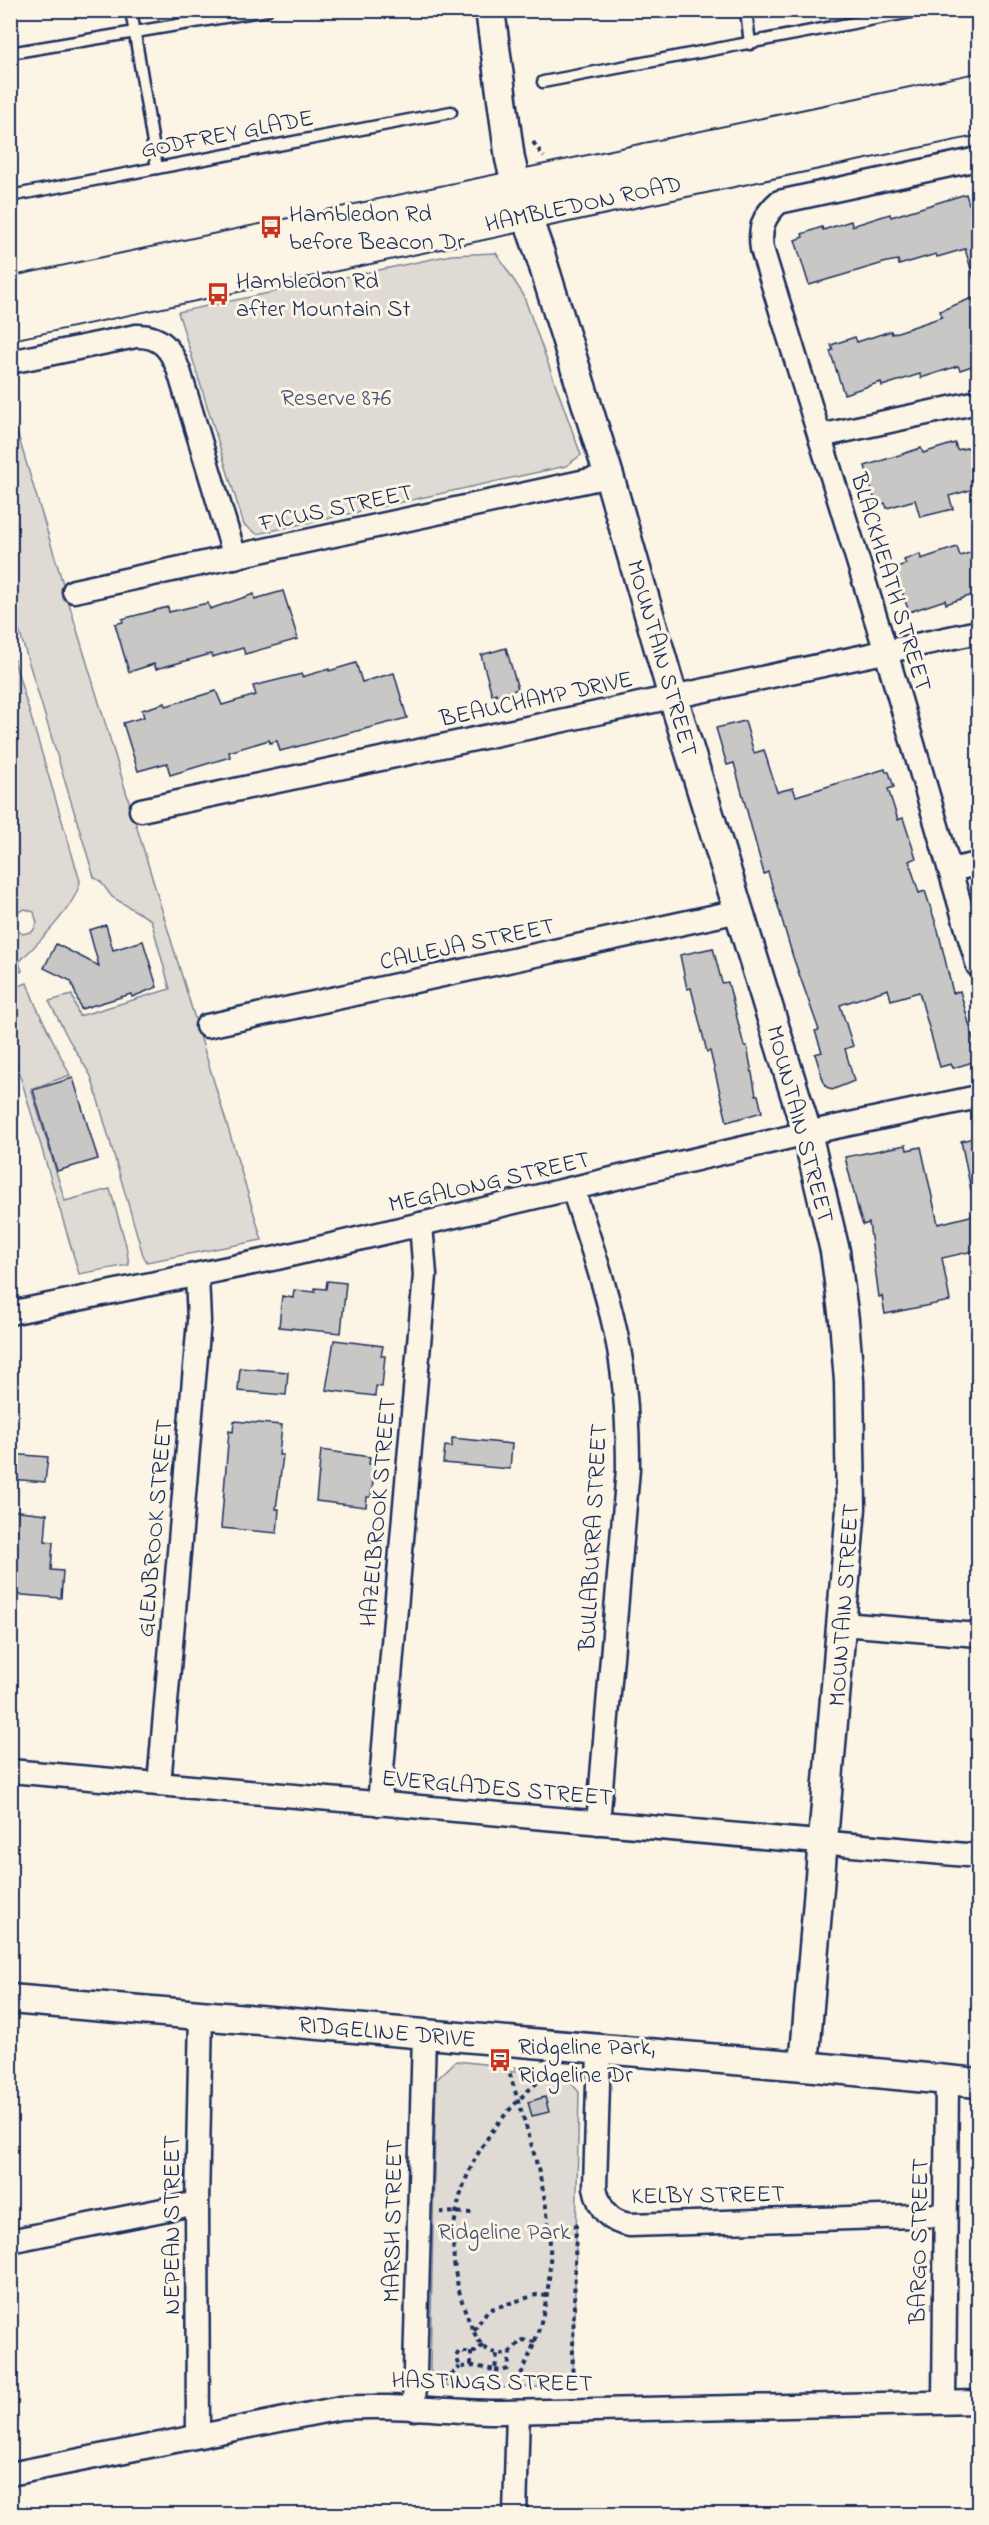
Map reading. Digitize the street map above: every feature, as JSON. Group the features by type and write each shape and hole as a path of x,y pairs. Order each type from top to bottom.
{"main road":[{"name":"HAMBLEDON ROAD","path":"10,323 521,202 978,90"},
{"name":"HAMBLEDON ROAD","path":"10,294 978,118"}],"street":[{"name":"MOUNTAIN STREET","path":"490,10 510,159 521,202 539,250 609,476 673,697 807,1132 835,1251 849,1381 851,1508 804,2066"},
{"name":"BLACKHEATH STREET","path":"978,159 779,202 765,215 760,237 886,652 978,966"},
{"path":"10,362 136,336 148,336 167,346 179,371 235,556"},
{"path":"820,436 978,402"},
{"name":"FICUS STREET","path":"74,591 609,476"},
{"name":"BEAUCHAMP DRIVE","path":"141,810 978,632"},
{"path":"950,870 978,864"},
{"name":"CALLEJA STREET","path":"207,1026 739,911"},
{"name":"MEGALONG STREET","path":"10,1313 197,1276 807,1132 978,1097"},
{"name":"BULLABURRA STREET","path":"573,1189 612,1317 625,1386 628,1424 628,1469 598,1823"},
{"name":"HAZELBROOK STREET","path":"379,1804 425,1275 421,1224"},
{"name":"GLENBROOK STREET","path":"159,1784 199,1321 197,1276"},
{"path":"842,1624 978,1635"},
{"name":"EVERGLADES STREET","path":"10,1771 978,1856"},
{"name":"RIDGELINE DRIVE","path":"10,1999 804,2066 978,2084"},
{"name":"NEPEAN STREET","path":"198,2436 197,2203 201,2014"},
{"name":"MARSH STREET","path":"414,2409 424,2034"},
{"name":"KELBY STREET","path":"599,2050 595,2187 599,2205 604,2213 616,2222 630,2225 945,2215"},
{"name":"BARGO STREET","path":"944,2402 947,2081"},
{"path":"10,2241 197,2203"},
{"name":"HASTINGS STREET","path":"10,2474 340,2408 380,2407 510,2412 978,2402"},
{"path":"510,2412 515,2514"}],"lane":[{"path":"131,10 157,168"},
{"path":"10,53 267,10"},
{"path":"746,10 750,44"},
{"path":"543,82 922,10"},
{"name":"GODFREY GLADE","path":"10,196 451,112"}],"path":[{"path":"499,2041 547,2201 551,2230 551,2260 547,2296 535,2342 510,2412"},
{"path":"510,2353 491,2354 474,2330 462,2302 454,2268 456,2212 467,2175 476,2155 517,2099 555,2068"},
{"path":"445,2212 475,2213"},
{"path":"572,2390 576,2223"},
{"path":"474,2330 489,2310 536,2295 547,2296"},
{"path":"444,2381 460,2367 471,2366 502,2371 508,2369 510,2353 522,2340 535,2342"},
{"path":"460,2367 456,2356 459,2352 478,2350 483,2345"},
{"path":"471,2352 471,2366"},
{"path":"495,2370 497,2354"}],"green space":[{"name":"Reserve 876","path":"496,253 523,294 581,455 566,466 257,534 244,525 178,312 451,255"},
{"path":"10,409 262,1240 147,1262 143,1255 91,1076 49,1001 72,995 79,1016 170,989 151,920 112,897 101,882 94,877 11,604"},
{"path":"10,647 80,881 72,901 64,912 19,962 22,971 11,976","holes":["25,909 34,912 37,923 33,931 23,934 14,928 12,918 15,913"]},
{"path":"10,983 13,988 27,983 70,1075 31,1089 65,1201 110,1189 126,1245 129,1265 79,1274 11,1045"},
{"name":"Ridgeline Park","path":"456,2061 502,2066 504,2071 516,2072 515,2067 548,2070 544,2074 555,2075 560,2071 579,2092 573,2384 570,2384 570,2387 453,2388 446,2386 430,2369 436,2080"}],"building":[{"path":"966,194 969,204 978,202 978,281 975,282 965,249 937,257 936,254 899,265 898,260 887,262 809,285 795,240 803,237 802,234 851,221 852,226 890,214 891,217"},
{"path":"972,298 978,318 978,364 960,370 958,366 921,378 920,374 882,386 881,382 844,394 830,351 833,350 831,345 855,337 857,342 891,331 892,334 942,317 940,311"},
{"path":"955,443 957,450 975,446 978,464 973,466 978,488 949,496 953,509 920,517 915,500 887,508 885,503 876,505 865,466 921,448 923,453"},
{"path":"957,547 960,556 978,550 978,593 946,604 945,600 909,612 894,568 906,564 904,560 920,554 921,559"},
{"path":"283,591 298,639 245,654 243,648 156,669 154,664 129,672 115,624 123,622 122,619 168,607 169,612 208,603 210,609 254,594 255,599"},
{"path":"506,648 518,689 496,696 496,693 492,695 481,655"},
{"path":"356,663 362,682 394,673 407,718 280,751 277,741 270,743 269,740 229,752 230,757 170,775 167,763 138,771 123,723 144,717 142,710 165,703 166,706 216,691 222,705 256,695 253,686 302,674 302,677 329,669 329,671"},
{"path":"745,721 754,753 764,750 777,792 793,788 796,796 885,769 889,772 894,787 888,789 898,820 903,818 916,858 909,861 919,893 925,891 938,930 953,993 960,991 978,1056 973,1062 953,1068 951,1064 940,1067 919,992 891,1000 888,989 840,1005 853,1046 845,1049 854,1081 832,1090 825,1086 815,1054 822,1052 815,1031 819,1030 793,957 768,872 764,874 734,763 727,765 716,728"},
{"path":"106,925 113,950 143,941 157,987 132,997 131,994 81,1009 71,981 44,968 56,944 99,966 89,930"},
{"path":"713,948 722,983 728,982 744,1046 747,1046 756,1095 758,1095 762,1112 727,1122 710,1051 707,1052 691,988 687,989 680,955"},
{"path":"73,1078 98,1159 57,1171 33,1090"},
{"path":"978,1137 978,1190 971,1190 961,1141"},
{"path":"906,1145 907,1150 921,1147 938,1224 978,1214 978,1250 942,1258 950,1301 885,1314 882,1296 879,1297 869,1223 863,1225 845,1157"},
{"path":"327,1281 346,1283 341,1333 279,1327 282,1296 293,1298 294,1290 315,1292 315,1288 326,1289"},
{"path":"334,1340 383,1346 381,1356 385,1356 382,1387 376,1386 375,1396 326,1390"},
{"path":"240,1368 288,1372 286,1395 238,1391"},
{"path":"234,1421 282,1425 279,1455 283,1455 276,1509 279,1509 277,1533 221,1528 229,1431 233,1432"},
{"path":"452,1438 512,1444 510,1469 443,1463 445,1446 452,1447"},
{"path":"321,1450 370,1457 369,1464 375,1465 371,1497 367,1497 366,1507 316,1501"},
{"path":"10,1454 48,1457 45,1482 10,1479"},
{"path":"10,1510 47,1514 45,1541 53,1542 51,1570 63,1571 61,1598 10,1594"},
{"path":"545,2097 549,2112 532,2116 528,2102"}],"place":[{"name":"Hambledon Rd before Beacon Dr","path":"271,227"},
{"name":"Hambledon Rd after Mountain St","path":"218,294"},
{"name":"Ridgeline Park, Ridgeline Dr","path":"500,2060"}]}
